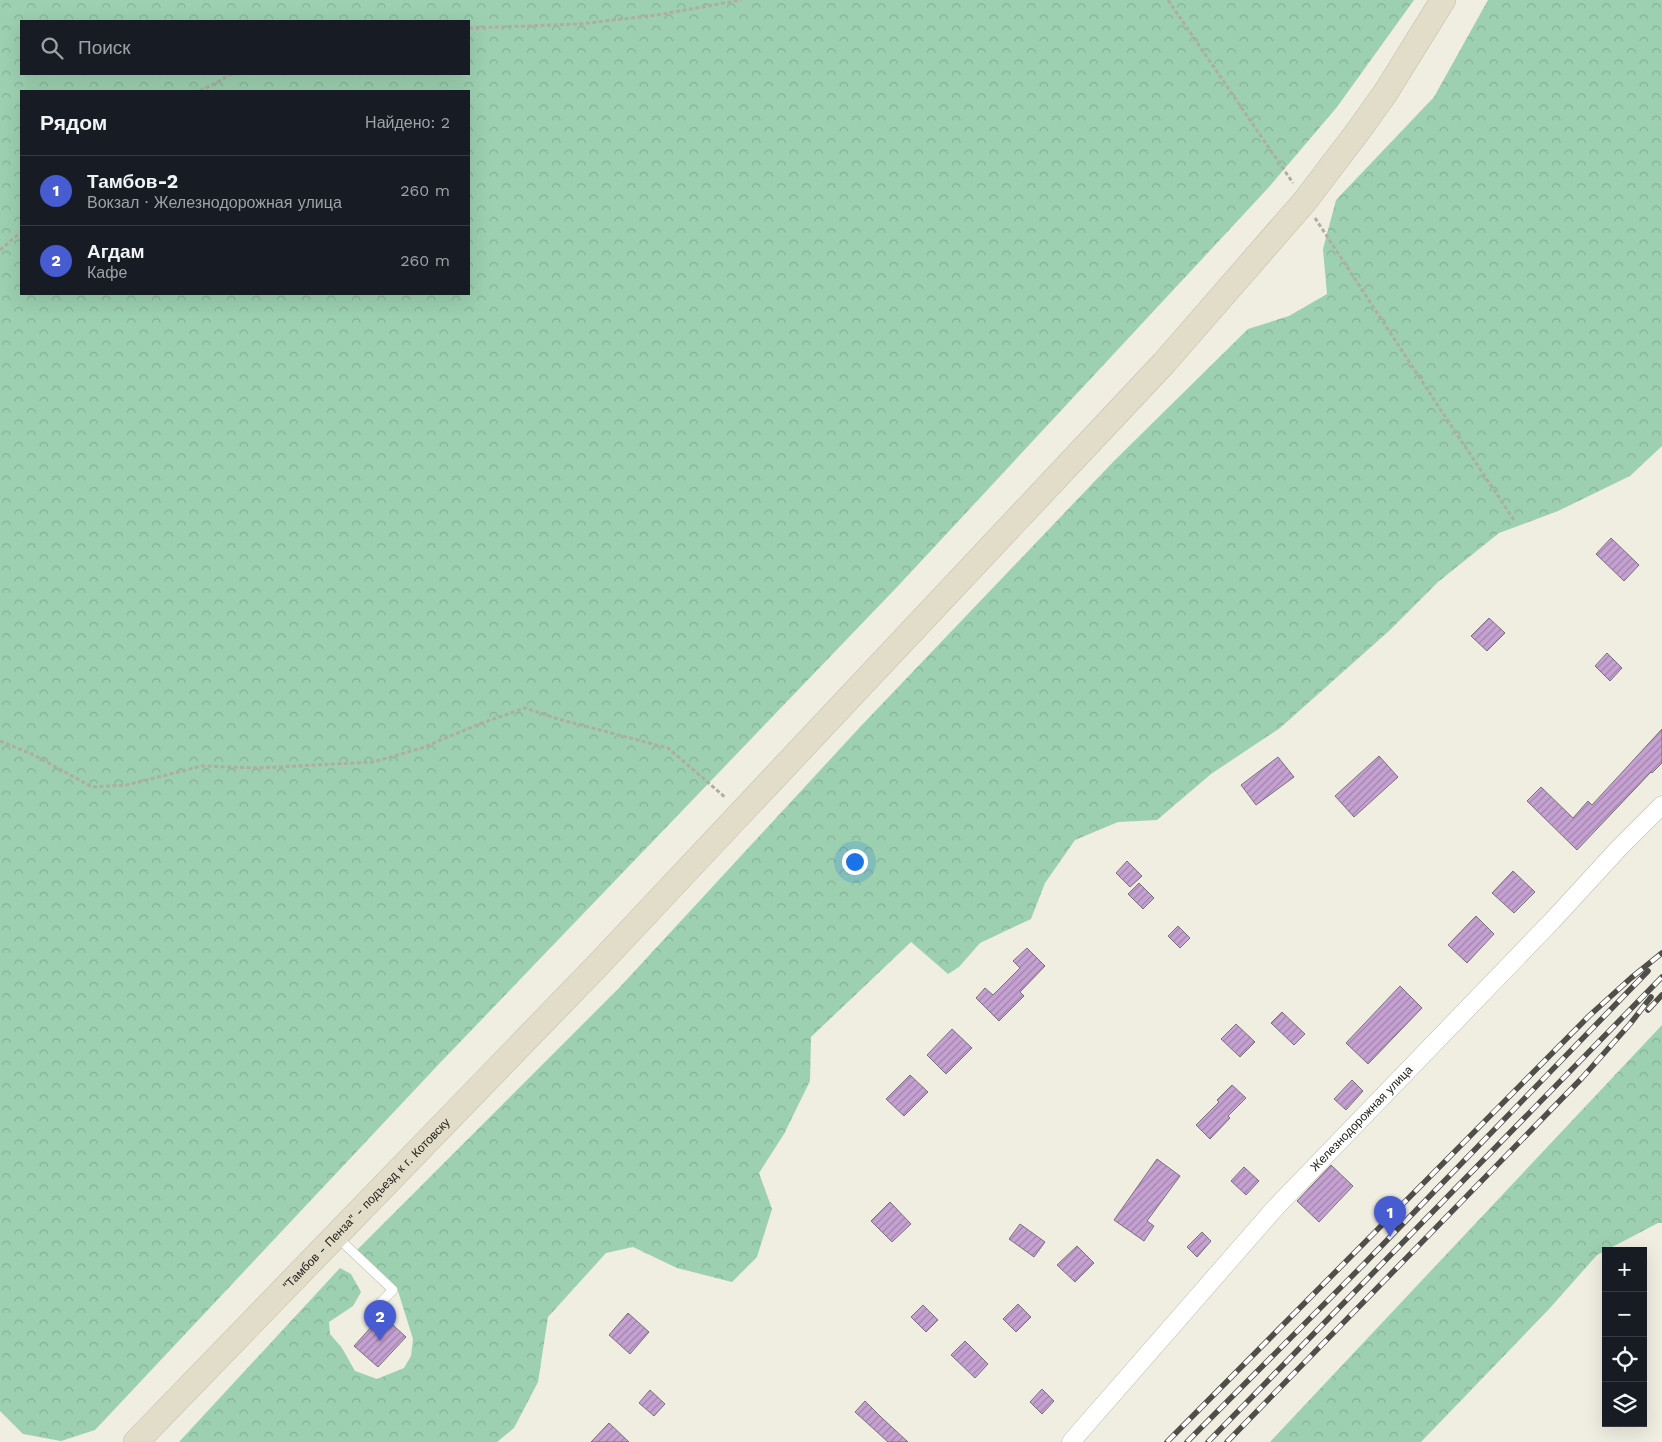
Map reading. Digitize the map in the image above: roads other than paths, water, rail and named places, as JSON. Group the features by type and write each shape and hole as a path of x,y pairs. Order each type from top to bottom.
{"main road":[{"name":"\"Тамбов - Пенза\" - подъезд к г. Котовску","path":"136,1442 597,966 1164,363 1305,201 1386,92 1443,0"}],"street":[{"name":"Железнодорожная улица","path":"1071,1442 1276,1207 1662,805"}],"lane":[{"path":"336,1235 393,1290 372,1312"}],"railway":[{"path":"1167,1442 1589,1016 1662,953"},
{"path":"1187,1442 1363,1265 1648,971"},
{"path":"1208,1442 1662,977"},
{"path":"1648,1010 1662,995"},
{"path":"1227,1442 1582,1078 1630,1024 1651,997"}],"place":[{"name":"Тамбов-2","path":"1390,1237"},
{"name":"Агдам","path":"380,1341"}]}
